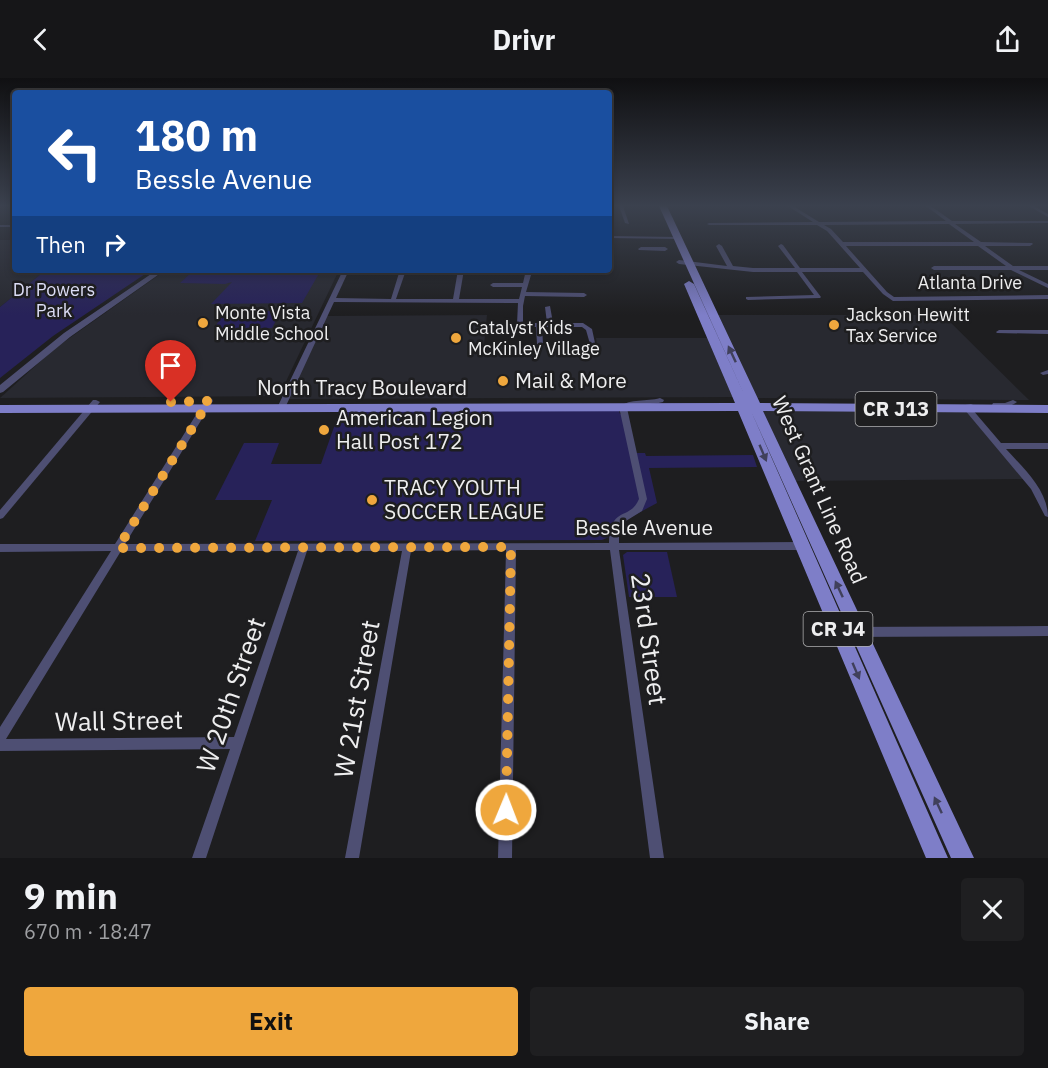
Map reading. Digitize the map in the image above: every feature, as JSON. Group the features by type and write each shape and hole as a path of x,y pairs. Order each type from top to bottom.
{"main road":[{"name":"West Grant Line Road","path":"676,242 708,304 748,403 811,546 840,632 937,858"},
{"name":"West Grant Line Road","path":"685,263 693,294 748,403"},
{"path":"693,294 708,304"},
{"name":"North Tracy Boulevard","path":"0,402 207,405 660,400 969,409 1048,409"},
{"name":"North Tracy Boulevard","path":"282,404 623,407 748,403 1048,402"},
{"name":"North Tracy Boulevard","path":"0,409 93,405"},
{"name":"West Grant Line Road","path":"811,546 859,632 963,858"}],"street":[{"path":"638,242 643,257"},
{"path":"842,244 1030,244"},
{"path":"842,244 864,270"},
{"path":"978,244 1012,268 1048,286"},
{"path":"719,246 731,268"},
{"path":"748,298 818,297 781,246"},
{"path":"641,249 666,249"},
{"path":"685,263 731,268 864,270"},
{"path":"934,268 1048,268"},
{"name":"Atlanta Drive","path":"864,270 885,293 893,298 1048,297"},
{"path":"0,383 44,347 152,273"},
{"path":"0,390 67,335 158,273"},
{"path":"282,404 344,273"},
{"path":"393,300 402,273"},
{"path":"456,300 460,273"},
{"path":"520,325 521,304 530,273"},
{"path":"493,285 525,285"},
{"path":"524,294 584,295"},
{"path":"331,300 456,300 521,304"},
{"path":"490,305 521,304"},
{"path":"548,307 550,325"},
{"path":"489,329 512,329 520,325 587,326 592,343"},
{"path":"539,325 540,344"},
{"path":"999,332 1048,332"},
{"path":"623,407 627,404 652,403 660,400"},
{"path":"1012,402 1006,405 969,406 969,409 1034,487 1048,514"},
{"path":"0,516 93,405"},
{"path":"0,738 207,405"},
{"name":"23rd Street","path":"623,407 643,498 639,509 616,521 614,547 657,858"},
{"path":"1000,446 1048,446"},
{"name":"Bessle Avenue","path":"0,548 811,546"},
{"name":"W 20th Street","path":"200,858 304,547"},
{"name":"W 21st Street","path":"352,858 407,547"},
{"path":"505,858 511,547"},
{"path":"840,632 1048,631"},
{"name":"Wall Street","path":"0,745 238,743"}],"shaded area":[{"path":"0,242 12,242 12,273 42,273 0,307"},
{"name":"Monte Vista Middle School","path":"162,273 338,273 279,396 0,398 54,349"},
{"path":"487,315 484,345 597,345 596,338 711,338 735,397 288,399 326,316"},
{"path":"716,315 943,315 1029,400 755,398"},
{"path":"761,408 966,410 1025,479 794,481"}],"green space":[{"name":"Dr Powers Park","path":"42,273 147,273 53,336 0,378 0,307"},
{"path":"191,273 319,273 302,303 211,304 232,282 225,284 180,283"},
{"path":"226,311 281,311 272,328 214,328"},
{"path":"340,410 619,411 620,414 628,414 635,453 645,453 646,456 753,455 757,467 649,468 657,503 622,522 611,524 609,537 602,540 255,541 272,500 215,500 244,443 279,443 271,464 321,464"},
{"path":"627,552 667,552 677,597 629,597 623,555"}],"place":[{"name":"Monte Vista Middle School","path":"203,323"},
{"name":"Jackson Hewitt Tax Service","path":"834,325"},
{"name":"Catalyst Kids McKinley Village","path":"456,338"},
{"name":"Mail & More","path":"503,381"},
{"name":"American Legion Hall Post 172","path":"324,430"},
{"name":"TRACY YOUTH SOCCER LEAGUE","path":"372,500"}],"route":[{"path":"171,402 209,401 118,548 511,547 506,810"}]}
